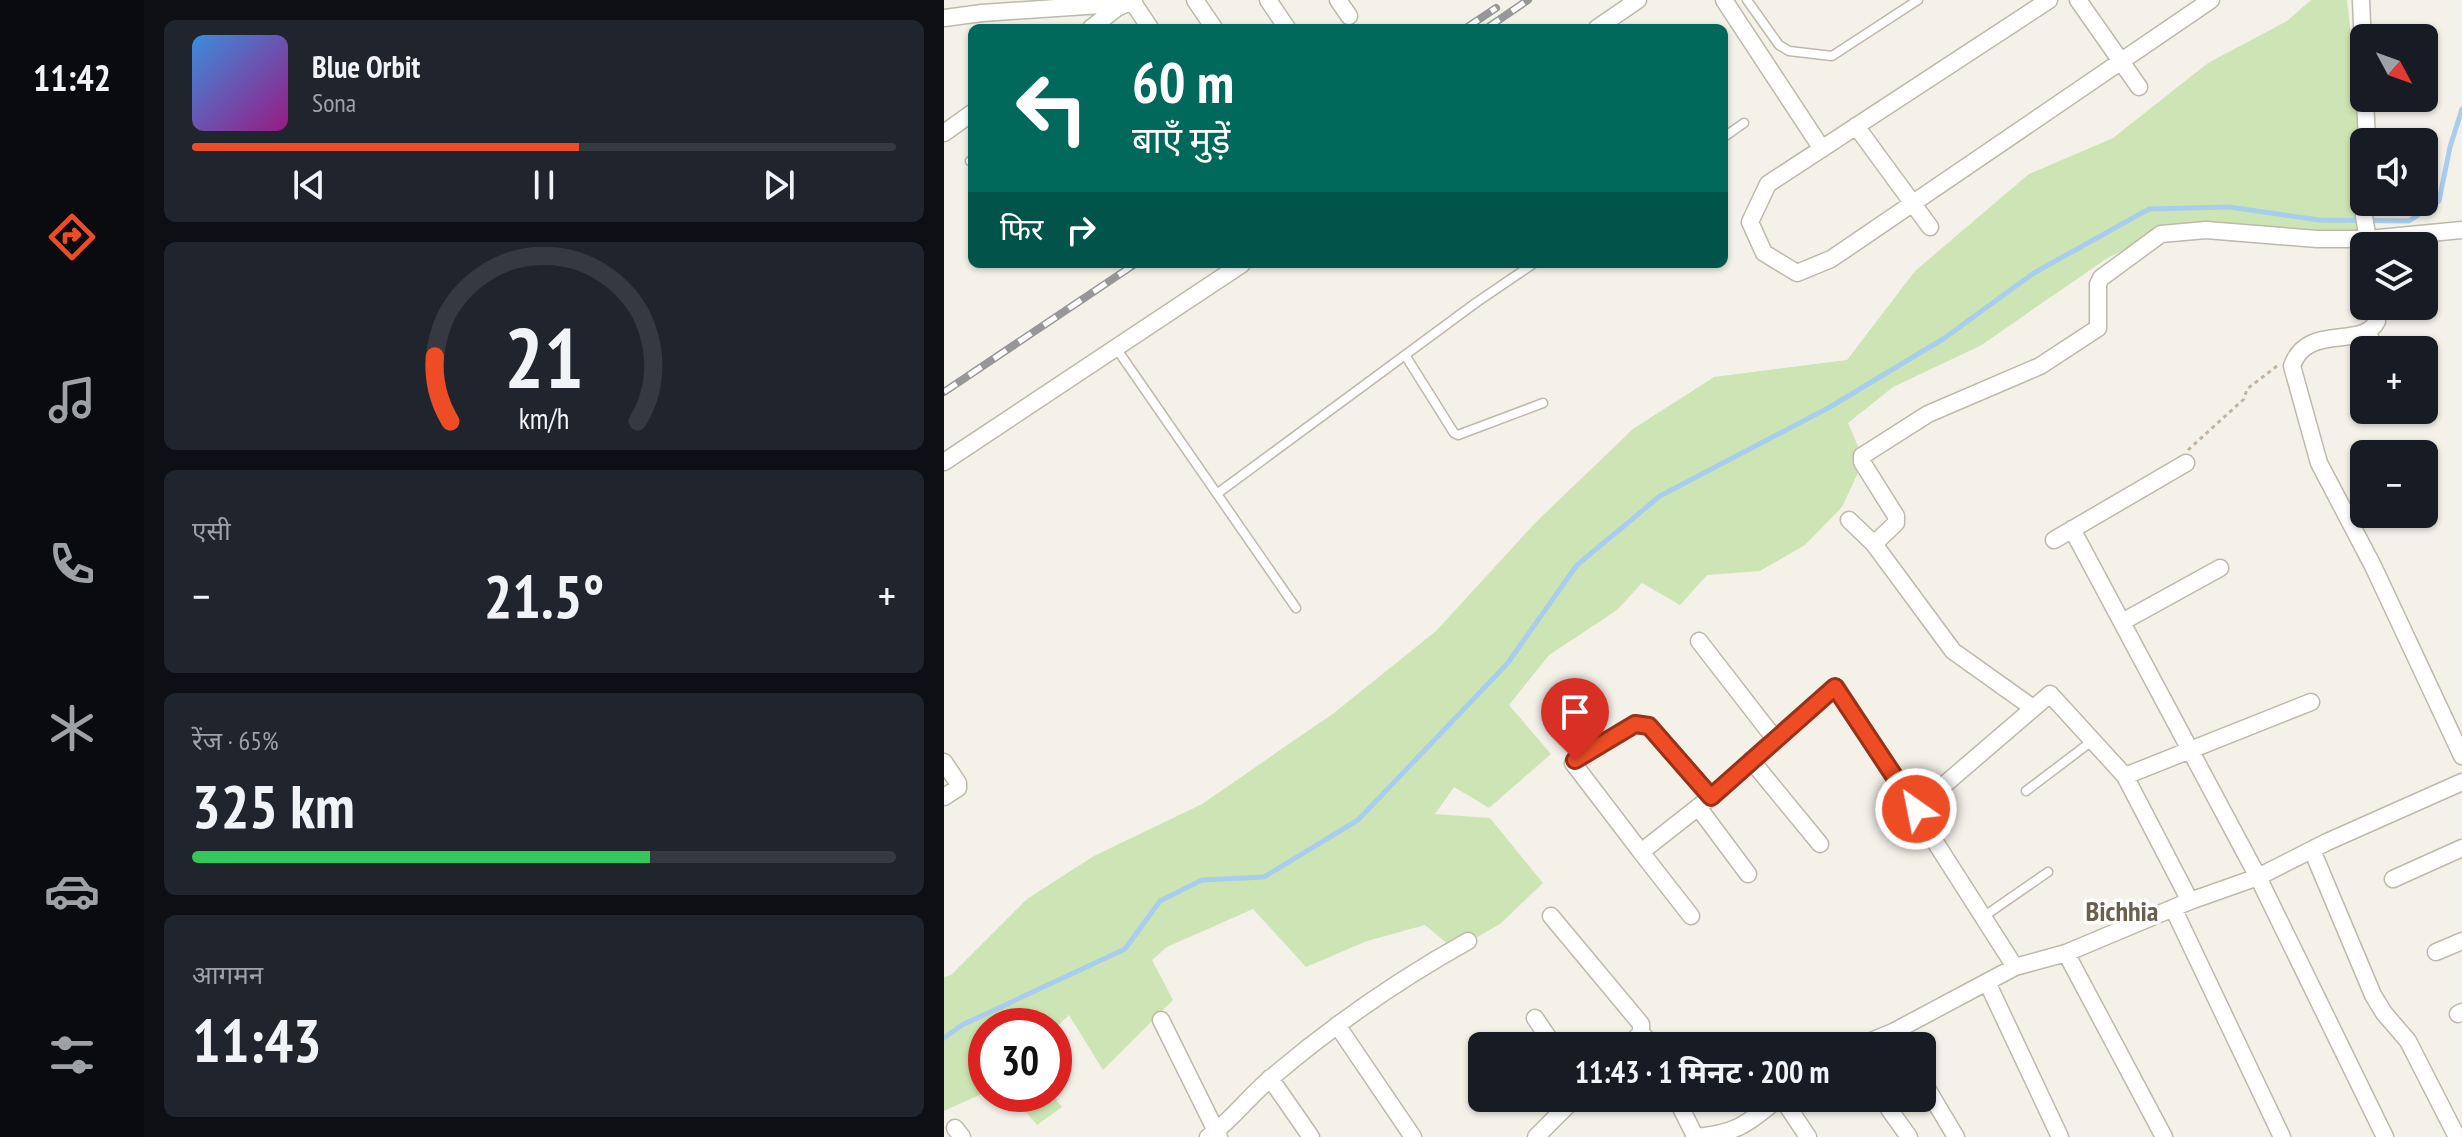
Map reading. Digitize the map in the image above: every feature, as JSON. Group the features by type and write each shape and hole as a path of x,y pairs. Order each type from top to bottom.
{"street":[{"path":"1195,0 1211,24"},
{"path":"1268,0 1284,24"},
{"path":"1338,0 1349,16"},
{"path":"1603,24 1638,0"},
{"path":"1724,0 1822,149"},
{"path":"2049,0 1768,184 1750,222 1764,253 1797,273 1831,259 2211,0"},
{"path":"2078,0 2139,87"},
{"path":"2361,0 2362,24"},
{"path":"944,18 1128,3"},
{"path":"1097,24 1128,3"},
{"path":"1128,3 1146,24"},
{"path":"944,133 968,116"},
{"path":"1856,126 1930,227"},
{"path":"1874,544 1896,523 1896,516 1862,462 1862,456 1928,414 2040,366 2098,328 2098,284 2101,278 2161,234 2206,230 2350,240"},
{"path":"2438,233 2462,230"},
{"path":"944,462 1236,268"},
{"path":"2377,320 2368,331 2306,345 2296,353 2292,366 2319,463 2373,566 2462,756"},
{"path":"2368,331 2370,336"},
{"path":"2054,540 2186,463"},
{"path":"1849,520 1874,544 1953,651 2033,708"},
{"path":"2072,529 2258,877 2385,1137"},
{"path":"2122,622 2220,568"},
{"path":"1699,641 1775,739"},
{"path":"1641,852 1704,802 1833,688 1837,688 2015,967"},
{"path":"1916,809 2048,695 2052,695 2125,776 2190,901"},
{"path":"2125,776 2311,702"},
{"path":"1691,916 1573,763 1575,760 1635,724 1649,726 1704,802 1748,874"},
{"path":"1751,760 1820,844"},
{"path":"944,762 958,783 958,788 944,797"},
{"path":"1908,1032 2015,967 2066,953 2190,901 2258,877 2462,782"},
{"path":"2393,879 2462,848"},
{"path":"2312,850 2373,995 2408,1041 2457,1137"},
{"path":"2173,908 2282,1137"},
{"path":"1551,916 1641,1024 1641,1032"},
{"path":"1161,1020 1214,1135 1248,1096 1337,1025 1437,958 1468,941"},
{"path":"2436,952 2462,941"},
{"path":"2066,953 2164,1137"},
{"path":"1987,982 2060,1137"},
{"path":"1535,1018 1544,1032"},
{"path":"1337,1025 1413,1137"},
{"path":"1270,1078 1311,1137"},
{"path":"1936,1103 1956,1137"},
{"path":"1536,1137 1561,1112"},
{"path":"1683,1112 1695,1137 1709,1137 1744,1126 1762,1112"},
{"path":"1791,1112 1808,1137"},
{"path":"1891,1112 1909,1137"}],"lane":[{"path":"1747,0 1779,45 1789,51 1832,56 1918,0"},
{"path":"1728,134 1744,123"},
{"path":"1218,493 1527,268"},
{"path":"1116,348 1296,608"},
{"path":"1405,355 1458,435 1543,403"},
{"path":"2026,791 2093,740"},
{"path":"1983,917 2048,872"}],"path":[{"path":"2186,463 2188,447 2244,399 2247,389 2280,364 2292,366"}],"green space":[{"path":"2311,0 2347,0 2350,112 2358,112 2359,128 2350,128 2350,216 2359,216 2359,230 2275,230 2174,224 2106,259 1980,346 1893,387 1848,423 1864,460 1842,507 1805,545 1760,571 1707,575 1680,605 1642,583 1617,610 1549,655 1509,705 1551,754 1489,808 1454,787 1435,814 1490,818 1543,883 1500,924 1455,950 1425,925 1367,941 1306,967 1253,909 1167,947 1152,960 1173,1000 1103,1070 1072,1020 1072,1008 968,1008 968,1100 944,1111 944,977 951,975 1027,899 1094,856 1202,804 1334,713 1436,631 1536,522 1633,429 1714,377 1847,360 1915,271 2029,174 2113,138 2208,63 2287,21"},
{"path":"1026,1112 1055,1112 1037,1125"}],"waterway":[{"path":"944,1038 962,1025 1125,949 1160,901 1202,880 1264,877 1358,820 1507,664 1577,565 1660,496 1830,407 1943,339 2034,273 2149,209 2229,207 2319,220 2409,221 2439,201 2450,147 2462,109"}],"railway":[{"path":"1493,24 1528,0"},
{"path":"1472,24 1496,8"},
{"path":"944,392 1129,268"}],"district":[{"name":"Bichhia","path":"2122,910"}],"route":[{"path":"1575,760 1635,724 1642,723 1649,726 1711,797 1835,687 1916,809"}]}
